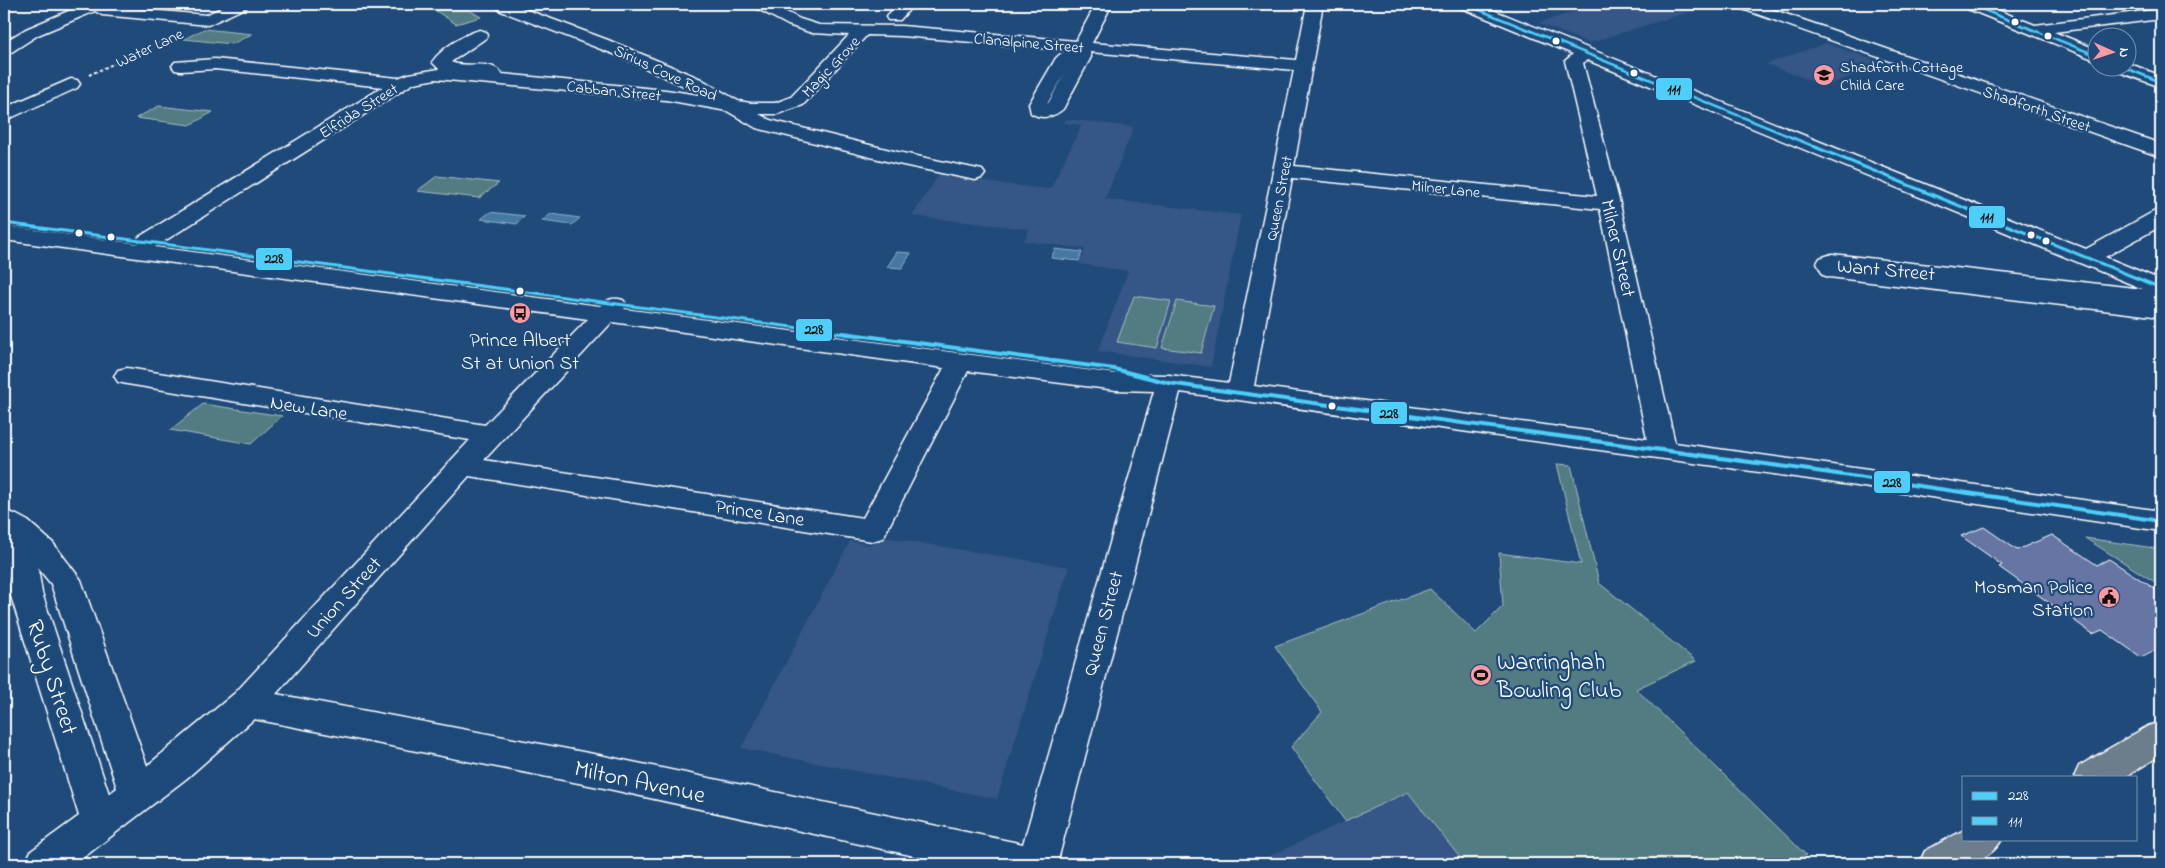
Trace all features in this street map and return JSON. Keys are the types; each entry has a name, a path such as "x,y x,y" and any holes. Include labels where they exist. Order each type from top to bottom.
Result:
{"main road":[{"path":"2094,776 2161,738"},
{"path":"1939,864 1981,840"}],"street":[{"name":"Water Lane","path":"208,20 241,4"},
{"name":"Sirius Cove Road","path":"501,4 507,8 648,61 698,84 737,107 748,117 764,124 786,128 898,158 975,174"},
{"name":"Clanalpine Street","path":"760,4 794,22 810,28 902,31 1303,66"},
{"path":"894,17 906,4"},
{"path":"1081,47 1104,4"},
{"name":"Queen Street","path":"1240,393 1314,4"},
{"path":"1464,4 2161,288"},
{"name":"Shadforth Street","path":"1743,4 2161,151"},
{"path":"1969,4 2088,52"},
{"path":"78,22 105,6"},
{"path":"4,49 32,32 105,6 208,20"},
{"path":"2119,18 2123,12 2161,6"},
{"path":"2032,30 2161,14"},
{"path":"2119,18 2153,30"},
{"name":"Magic Grove","path":"786,128 797,101 863,30"},
{"path":"480,35 452,52 441,62 450,68 487,71 493,74 491,78"},
{"name":"Milner Street","path":"1586,53 1574,61 1609,204 1663,450"},
{"path":"181,66 214,64 400,84"},
{"path":"2138,73 2161,82"},
{"name":"Elfrida Street","path":"147,242 400,84 428,74 491,78"},
{"name":"Cabban Street","path":"491,78 666,95 737,107"},
{"path":"10,116 78,81"},
{"name":"Magic Grove","path":"737,107 766,109 788,105 797,101"},
{"name":"Milner Lane","path":"1283,171 1609,204"},
{"path":"2087,258 2161,217"},
{"path":"4,223 612,309 960,362 1116,382 1169,383"},
{"path":"4,233 1114,369 1169,383 1663,450 2161,521"},
{"name":"Want Street","path":"2161,298 1965,282 2161,310"},
{"name":"Union Street","path":"45,864 214,735 247,703 462,466 612,309"},
{"name":"Prince Lane","path":"462,466 872,530 960,362"},
{"name":"New Lane","path":"127,376 492,435"},
{"name":"Queen Street","path":"1037,864 1169,383"},
{"name":"Ruby Street","path":"10,525 42,551 65,580 138,794"},
{"name":"Ruby Street","path":"10,525 26,593 100,823"},
{"name":"Milton Avenue","path":"247,703 604,772 1032,864"}],"path":[{"name":"Water Lane","path":"78,81 208,20"}],"shaded area":[{"path":"1491,4 1546,4 1515,13"},
{"path":"1599,4 1714,4 1589,43 1538,23"},
{"name":"Shadforth Cottage Child Care","path":"1826,43 1885,64 1825,86 1766,64"},
{"path":"1066,119 1134,127 1105,199 1241,215 1211,367 1098,351 1128,271 1079,264 1085,249 1024,241 1029,229 912,216 941,171 992,183 1050,189 1082,125 1064,123"},
{"path":"490,212 525,216 517,224 481,219"},
{"path":"551,214 580,218 572,225 542,221"},
{"path":"1055,249 1082,252 1079,261 1051,258"},
{"path":"897,252 911,253 902,268 887,267"},
{"path":"877,536 1069,567 997,799 741,748 850,541 872,545"},
{"path":"1408,792 1465,864 1252,864"}],"green space":[{"path":"459,4 481,17 456,24 433,9"},
{"path":"204,29 252,34 232,44 184,39"},
{"path":"159,106 213,112 190,125 136,118"},
{"path":"437,176 499,183 479,198 417,191"},
{"path":"1134,296 1171,301 1157,348 1117,342"},
{"path":"1177,301 1214,306 1201,353 1162,348"},
{"path":"203,404 282,416 251,444 170,430"},
{"name":"Warringhah Bowling Club","path":"1557,464 1571,465 1599,583 1696,661 1636,689 1806,855 1788,864 1465,864 1408,792 1345,821 1291,747 1322,712 1275,646 1430,589 1476,633 1503,606 1499,553 1581,564"},
{"path":"2085,538 2161,549 2161,586"}],"building":[{"path":"1984,527 2017,550 2052,535 2097,565 2109,559 2161,593 2161,647 2141,657 2102,630 2093,634 1999,567 2002,565 1961,536"}],"transit line":[{"name":"111","path":"1465,4 2161,288"},
{"path":"1969,4 2088,52"},
{"path":"2138,73 2161,82"},
{"name":"228","path":"4,223 1114,369 1169,383 1203,388 1809,470 2161,521"}],"place":[{"name":"Shadforth Cottage Child Care","path":"1824,75"},
{"name":"Prince Albert St at Union St","path":"520,313"},
{"name":"Mosman Police Station","path":"2109,597"},
{"name":"Warringhah Bowling Club","path":"1481,675"}]}
